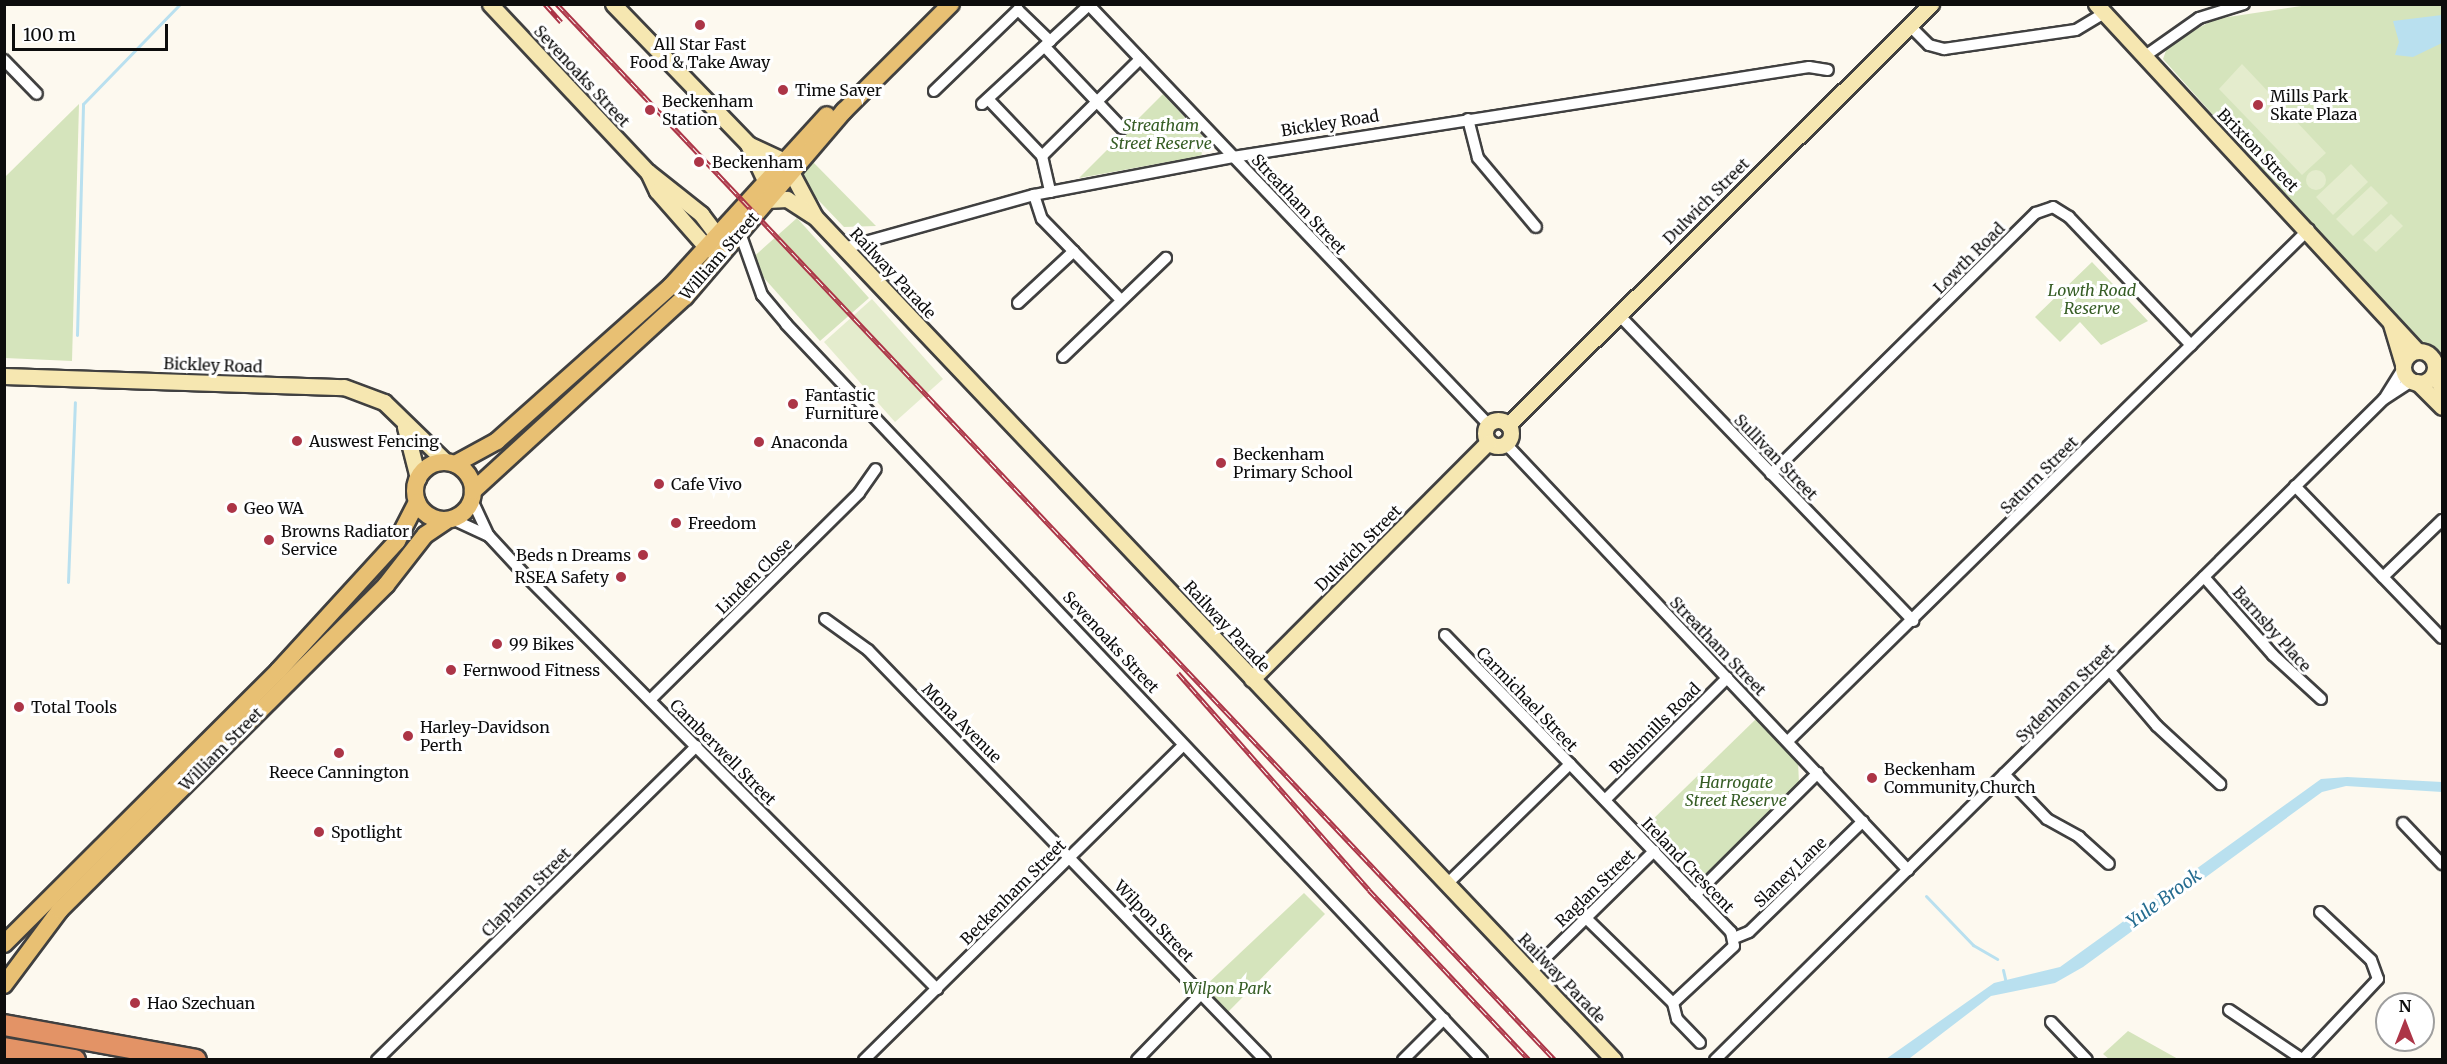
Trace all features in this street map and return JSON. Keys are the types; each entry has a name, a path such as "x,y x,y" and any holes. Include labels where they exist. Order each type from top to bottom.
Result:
{"highway":[{"path":"4,1025 196,1059"},
{"path":"4,1048 75,1059"}],"main road":[{"name":"William Street","path":"473,496 580,398 725,252 767,200 786,166 938,4"},
{"name":"William Street","path":"450,463 497,441 707,248 764,179 786,166 951,4"},
{"path":"450,463 469,476 473,496 449,520 426,515 417,502 418,478 428,467 450,463"},
{"name":"William Street","path":"4,944 278,671 397,542 417,502"},
{"name":"William Street","path":"4,985 60,910 386,585 425,534 449,520"}],"street":[{"name":"Sevenoaks Street","path":"490,4 648,172 657,191 707,248 725,252"},
{"path":"613,4 748,144 786,166"},
{"name":"Dulwich Street","path":"1508,425 1931,4"},
{"path":"2145,56 2199,18 2244,4"},
{"path":"1050,192 1042,156 985,101 1089,5"},
{"name":"Streatham Street","path":"1089,5 1488,424"},
{"path":"1910,26 1929,45 1944,49 2076,30 2100,9"},
{"name":"Brixton Street","path":"2100,9 2309,229 2391,324 2417,351 2430,355 2434,373 2442,389"},
{"path":"934,91 1018,10 1122,128"},
{"path":"1042,156 1140,59"},
{"path":"4,60 37,93"},
{"name":"Bickley Road","path":"844,248 1034,195 1233,157 1809,67 1828,70"},
{"path":"1468,119 1484,169 1536,227"},
{"path":"748,144 764,179"},
{"name":"Railway Parade","path":"786,166 815,217"},
{"name":"Sevenoaks Street","path":"648,172 668,183 718,233 725,252"},
{"path":"1034,195 1042,219 1121,300"},
{"name":"Railway Parade","path":"767,200 788,199 815,217 1614,1059"},
{"name":"Lowth Road","path":"1771,474 2036,213 2053,207 2069,217 2191,345"},
{"name":"Saturn Street","path":"1788,741 1913,621 2309,229"},
{"name":"Sevenoaks Street","path":"740,233 753,276 786,324 1482,1059"},
{"path":"1018,303 1074,251"},
{"path":"1063,357 1166,258"},
{"name":"Sullivan Street","path":"1618,314 1913,621"},
{"name":"Brixton Street","path":"2391,324 2409,374 2442,407"},
{"path":"2417,351 2409,374 2434,373"},
{"name":"Sydenham Street","path":"1715,1059 2409,374"},
{"name":"Bickley Road","path":"4,376 344,387 384,402 405,427 450,463"},
{"path":"1488,424 1508,425 1506,444 1488,442 1488,424"},
{"name":"Bickley Road","path":"405,427 418,478"},
{"name":"Dulwich Street","path":"1252,679 1488,442"},
{"name":"Streatham Street","path":"1506,444 1908,870"},
{"name":"Linden Close","path":"650,700 859,493 876,469"},
{"path":"2295,486 2442,638"},
{"name":"Camberwell Street","path":"473,496 489,536 937,989"},
{"name":"Camberwell Street","path":"449,520 489,536"},
{"path":"2383,577 2442,520"},
{"name":"Barnsby Place","path":"2204,576 2273,655 2321,699"},
{"name":"Mona Avenue","path":"825,619 867,650 1072,856"},
{"name":"Carmichael Street","path":"1445,635 1570,764 1447,884"},
{"path":"2109,671 2157,726 2220,784"},
{"name":"Bushmills Road","path":"1605,800 1727,678"},
{"name":"Beckenham Street","path":"864,1059 1183,745"},
{"name":"Clapham Street","path":"377,1059 696,746"},
{"name":"Ireland Crescent","path":"1570,764 1734,938 1730,953 1673,1003"},
{"path":"1695,895 1818,773"},
{"path":"2004,774 2047,819 2079,837 2109,864"},
{"name":"Slaney Lane","path":"1734,938 1749,932 1863,821"},
{"path":"2403,823 2442,864"},
{"name":"Raglan Street","path":"1531,972 1654,851"},
{"name":"Wilpon Street","path":"1072,856 1265,1059"},
{"path":"2229,1010 2302,1059 2378,979 2371,960 2320,912"},
{"path":"1586,918 1673,1003 1677,1019 1700,1043"},
{"path":"1137,1059 1202,993"},
{"path":"1403,1059 1444,1019"},
{"path":"2051,1022 2087,1059"}],"green space":[{"path":"2315,4 2442,5 2442,374 2441,360 2408,333 2163,59 2168,45 2215,19"},
{"name":"Mills Park Skate Plaza","path":"2242,64 2326,153 2302,175 2219,89"},
{"name":"Streatham Street Reserve","path":"1163,94 1206,140 1201,156 1079,178"},
{"path":"79,104 72,361 5,358 5,177"},
{"path":"811,160 876,226 844,227 802,183 800,176"},
{"path":"2351,164 2368,182 2333,215 2316,197"},
{"path":"2316,170 2323,173 2326,180 2323,187 2316,190 2309,187 2306,180 2309,173"},
{"path":"2371,186 2388,203 2353,236 2336,219"},
{"path":"2391,214 2403,226 2376,252 2363,240"},
{"path":"797,218 869,298 820,341 749,261"},
{"name":"Lowth Road Reserve","path":"2092,262 2148,321 2101,345 2080,322 2060,342 2035,317"},
{"path":"872,299 943,379 895,422 824,342"},
{"name":"Harrogate Street Reserve","path":"1756,719 1798,762 1799,783 1705,875 1689,870 1647,825"},
{"name":"Wilpon Park","path":"1304,893 1325,914 1227,1013 1203,988"},
{"path":"2128,1031 2178,1059 2109,1059 2103,1054"}],"water":[{"path":"2442,15 2442,43 2413,57 2395,55 2399,42 2393,21"},
{"name":"Yule Brook","path":"2347,777 2442,782 2442,792 2346,786 2322,792 2083,967 2055,983 1991,996 1910,1058 1886,1059 1994,983 2060,967 2321,779"}],"waterway":[{"path":"77,335 83,104 180,4"},
{"path":"68,582 75,402"},
{"path":"1926,896 1973,945 1997,959"},
{"path":"2003,970 2006,983"}],"railway":[{"path":"545,4 561,22"},
{"path":"557,4 1555,1060"},
{"path":"1178,673 1369,890 1529,1060"}],"place":[{"name":"All Star Fast Food & Take Away","path":"700,25"},
{"name":"Time Saver","path":"783,90"},
{"name":"Mills Park Skate Plaza","path":"2258,105"},
{"name":"Beckenham Station","path":"650,110"},
{"name":"Beckenham","path":"699,162"},
{"name":"Fantastic Furniture","path":"793,404"},
{"name":"Auswest Fencing","path":"297,441"},
{"name":"Anaconda","path":"759,442"},
{"name":"Beckenham Primary School","path":"1221,463"},
{"name":"Cafe Vivo","path":"659,484"},
{"name":"Geo WA","path":"232,508"},
{"name":"Freedom","path":"676,523"},
{"name":"Browns Radiator Service","path":"269,540"},
{"name":"Beds n Dreams","path":"643,555"},
{"name":"RSEA Safety","path":"621,577"},
{"name":"99 Bikes","path":"497,644"},
{"name":"Fernwood Fitness","path":"451,670"},
{"name":"Total Tools","path":"19,707"},
{"name":"Harley-Davidson Perth","path":"408,736"},
{"name":"Reece Cannington","path":"339,753"},
{"name":"Beckenham Community Church","path":"1872,778"},
{"name":"Spotlight","path":"319,832"},
{"name":"Hao Szechuan","path":"135,1003"}]}
